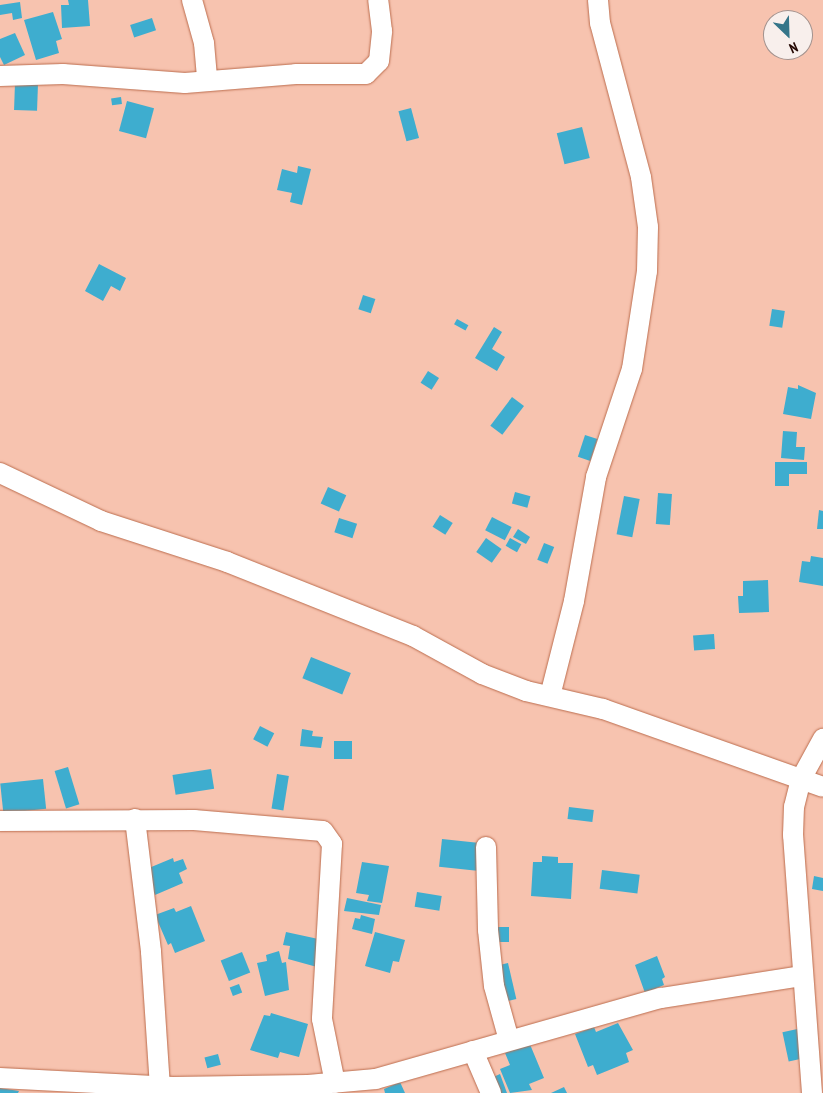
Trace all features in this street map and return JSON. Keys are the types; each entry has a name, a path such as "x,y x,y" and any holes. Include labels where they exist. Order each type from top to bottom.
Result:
{"street":[{"path":"192,0 204,43 207,81"},
{"path":"0,76 63,74 185,84 296,74 366,74 379,61 382,31 378,0"},
{"path":"550,696 574,600 596,477 632,369 647,271 648,226 641,177 600,23 598,0"},
{"path":"0,473 101,520 227,562 413,636 482,674 526,691 550,696 662,729 823,787"},
{"path":"812,1093 793,835 794,807 801,779 823,739"},
{"path":"135,819 151,952 160,1086"},
{"path":"0,821 135,819 306,827 323,831 330,837 322,1019 334,1082"},
{"path":"486,847 488,930 494,986 509,1040"},
{"path":"0,1078 160,1086 334,1082 385,1076 661,998 802,976"},
{"path":"474,1051 491,1093"}],"building":[{"path":"68,0 88,0 90,26 62,28 61,5 69,5"},
{"path":"20,2 22,18 13,20 12,13 0,15 0,5"},
{"path":"53,12 62,39 56,41 59,53 36,60 24,20"},
{"path":"152,18 156,30 134,37 130,25"},
{"path":"15,33 25,55 4,65 0,57 0,39"},
{"path":"15,83 38,84 37,111 14,110"},
{"path":"121,97 122,104 112,105 111,98"},
{"path":"127,101 154,108 146,138 119,131"},
{"path":"411,108 419,138 406,141 398,111"},
{"path":"582,127 590,158 565,164 557,133"},
{"path":"298,166 311,169 302,205 290,202 292,193 277,190 282,169 297,173"},
{"path":"99,264 126,278 120,291 111,286 103,301 85,291"},
{"path":"363,295 375,299 371,313 358,309"},
{"path":"772,309 785,311 782,328 769,326"},
{"path":"457,319 468,325 465,331 454,324"},
{"path":"494,327 502,332 492,349 505,357 497,371 475,358"},
{"path":"428,371 439,378 432,390 421,383"},
{"path":"798,385 816,393 811,419 783,414 788,387 798,389"},
{"path":"512,397 524,406 502,435 490,426"},
{"path":"783,431 797,432 796,447 805,447 804,460 781,458"},
{"path":"585,435 597,439 590,461 578,457"},
{"path":"775,462 807,462 807,474 789,474 789,486 775,486"},
{"path":"328,487 346,495 339,512 321,503"},
{"path":"515,492 530,496 527,508 512,504"},
{"path":"658,493 672,494 670,525 656,524"},
{"path":"624,496 640,499 632,537 617,534"},
{"path":"819,510 823,511 823,529 817,529"},
{"path":"440,515 453,523 445,535 433,527"},
{"path":"492,517 512,527 505,540 485,530"},
{"path":"339,518 357,524 352,538 334,532"},
{"path":"518,529 530,537 526,544 513,537"},
{"path":"486,538 502,549 492,563 476,552"},
{"path":"510,538 521,544 517,552 506,546"},
{"path":"544,543 554,547 547,564 537,560"},
{"path":"811,556 823,558 823,586 799,582 802,561 810,562"},
{"path":"768,580 769,612 739,613 738,596 743,596 743,581"},
{"path":"714,634 715,649 694,650 693,635"},
{"path":"311,657 351,673 342,694 302,678"},
{"path":"260,726 274,733 267,747 253,739"},
{"path":"302,729 313,731 312,736 323,737 321,748 300,746"},
{"path":"334,741 352,741 352,759 334,759"},
{"path":"68,767 79,804 66,808 55,771"},
{"path":"211,769 214,789 176,795 172,775"},
{"path":"277,774 289,776 283,810 272,809"},
{"path":"43,779 46,809 3,813 0,783"},
{"path":"569,807 594,810 592,822 568,819"},
{"path":"442,839 480,843 477,871 439,867"},
{"path":"542,856 558,857 558,863 573,863 571,899 531,896 533,862 542,862"},
{"path":"173,858 174,862 183,859 187,869 179,873 183,883 155,895 144,870"},
{"path":"362,862 389,866 382,903 367,901 369,895 356,893"},
{"path":"602,870 640,875 637,893 600,889"},
{"path":"814,876 823,878 823,891 812,889"},
{"path":"417,892 442,896 439,911 415,907"},
{"path":"347,898 381,905 379,915 344,911"},
{"path":"191,906 205,941 175,953 171,943 168,945 155,915 174,908 176,912"},
{"path":"361,915 375,919 372,934 352,929 355,918 360,919"},
{"path":"495,927 509,927 509,942 495,942"},
{"path":"286,932 323,940 317,967 288,959 290,946 283,945"},
{"path":"375,932 405,940 399,962 393,961 390,973 365,966"},
{"path":"279,951 282,963 286,962 289,990 265,996 257,963 267,961 266,955"},
{"path":"242,952 250,972 229,981 221,961"},
{"path":"657,956 665,977 662,979 664,985 645,993 635,965"},
{"path":"508,963 516,999 505,1002 496,966"},
{"path":"239,984 242,992 233,996 230,988"},
{"path":"271,1013 308,1024 299,1057 280,1052 278,1058 250,1050 264,1015 270,1016"},
{"path":"618,1023 633,1050 626,1053 629,1062 597,1075 593,1065 588,1067 575,1034 594,1027 596,1032"},
{"path":"802,1028 808,1057 789,1062 782,1032"},
{"path":"529,1042 544,1078 529,1084 532,1090 510,1093 500,1069 510,1065 505,1053"},
{"path":"218,1054 221,1065 207,1068 204,1058"},
{"path":"500,1074 507,1093 495,1093 489,1079"},
{"path":"400,1082 405,1093 385,1093 384,1089"},
{"path":"564,1087 567,1093 551,1093"},
{"path":"0,1088 19,1091 18,1093 0,1093"}]}
